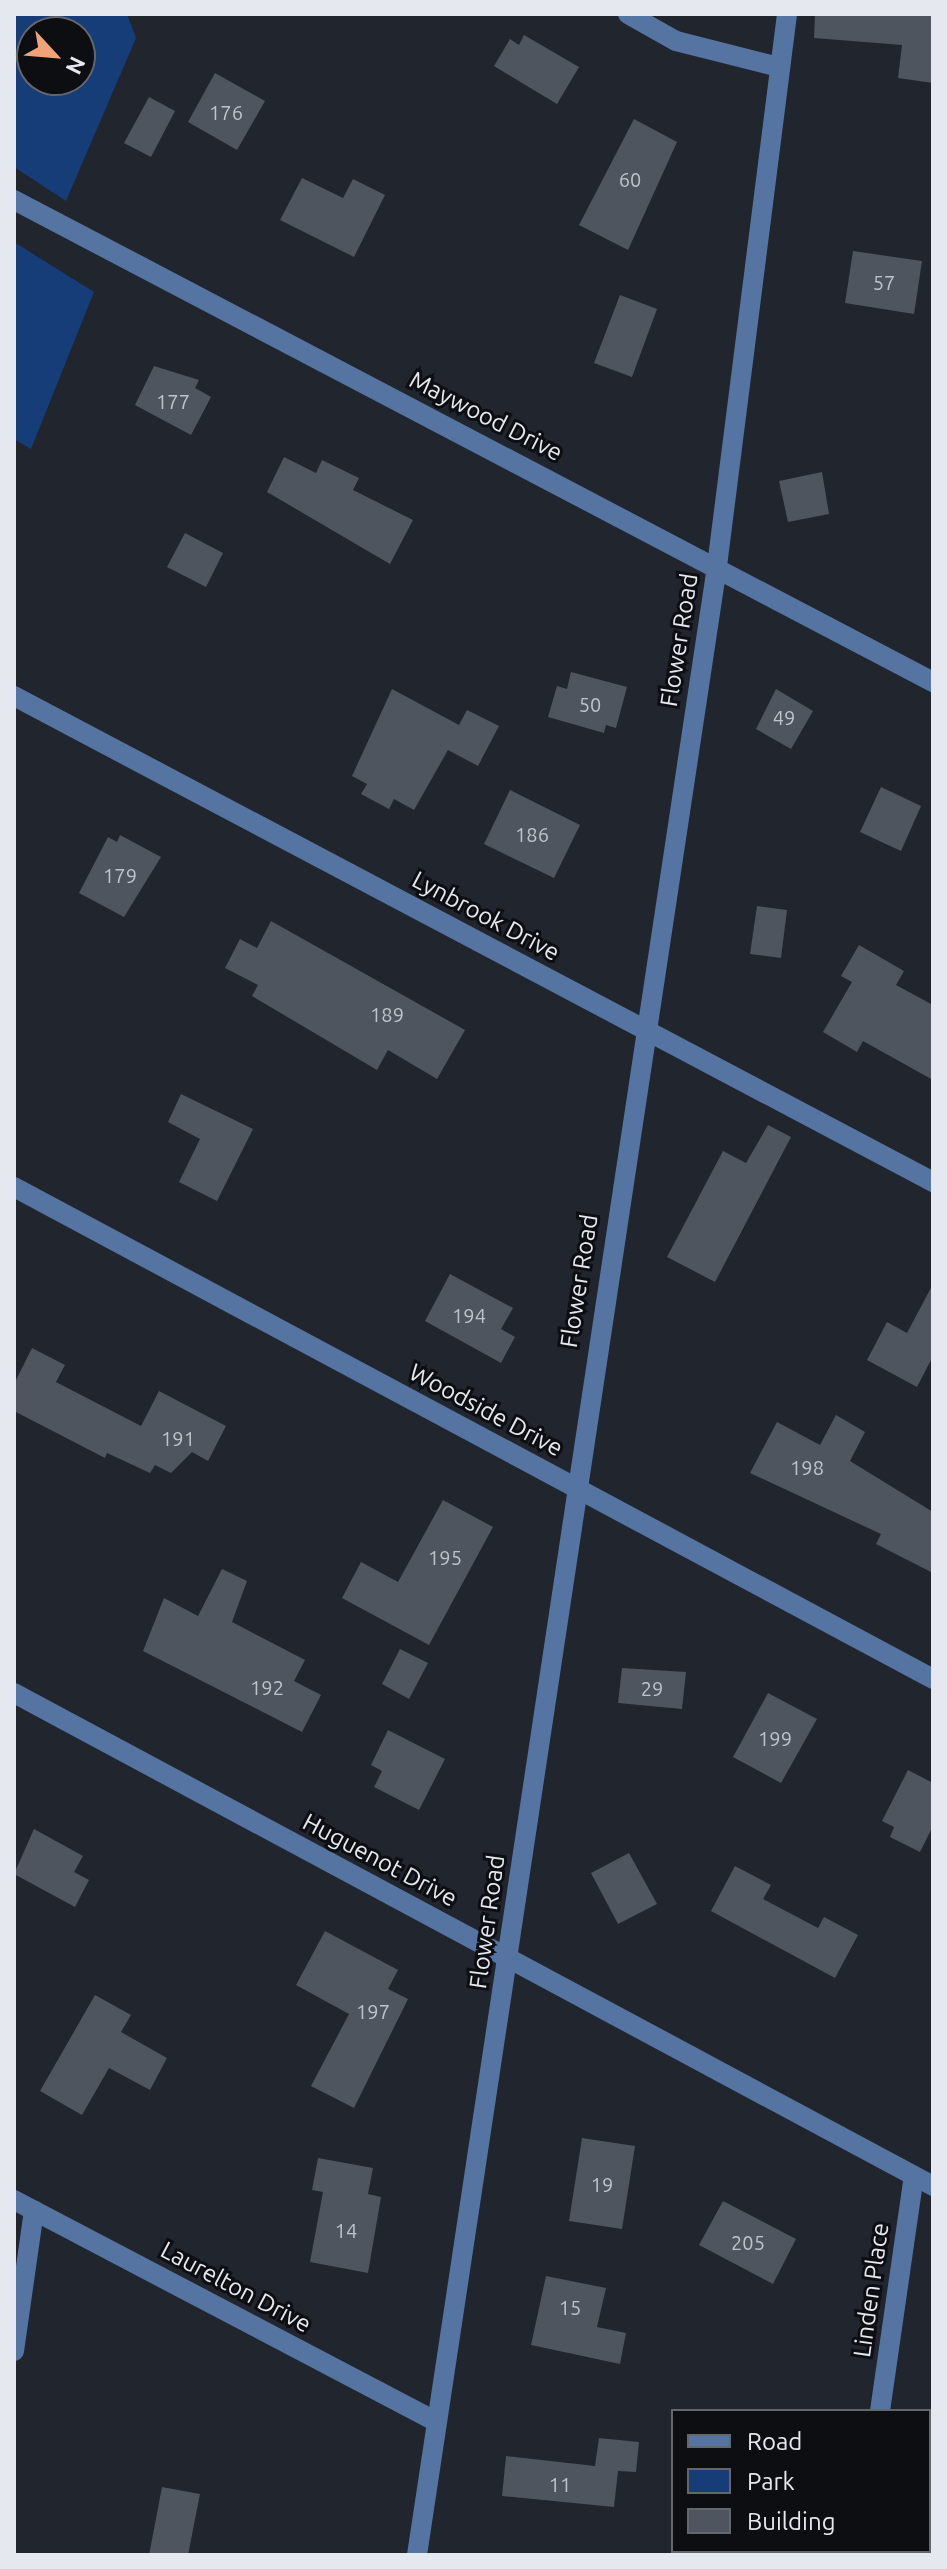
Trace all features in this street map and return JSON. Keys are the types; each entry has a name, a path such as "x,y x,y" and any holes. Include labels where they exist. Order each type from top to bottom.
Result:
{"street":[{"path":"628,14 676,41 775,66"},
{"name":"Flower Road","path":"417,2555 433,2420 509,1960 574,1486 717,566 775,66 787,14"},
{"name":"Maywood Drive","path":"14,200 717,566 933,682"},
{"name":"Lynbrook Drive","path":"14,696 933,1182"},
{"name":"Woodside Drive","path":"14,1187 933,1679"},
{"name":"Huguenot Drive","path":"14,1693 933,2186"},
{"name":"Linden Place","path":"880,2409 914,2176"},
{"name":"Laurelton Drive","path":"14,2200 433,2420"},
{"path":"14,2351 34,2210"}],"green space":[{"path":"14,14 127,14 136,38 66,201 14,167"},
{"path":"14,242 94,292 31,449 14,439"},
{"path":"931,2499 933,2555 900,2555 931,2553"}],"building":[{"path":"815,14 933,14 933,83 898,78 902,45 814,38"},
{"path":"524,35 579,67 557,104 494,66 510,39 519,45"},
{"path":"215,73 265,101 237,150 188,122"},
{"path":"149,97 175,111 151,157 124,143"},
{"path":"634,119 677,142 628,250 579,225"},
{"path":"302,178 343,198 353,179 385,195 354,257 280,220"},
{"path":"853,251 922,261 914,314 845,303"},
{"path":"620,295 657,309 632,377 594,363"},
{"path":"154,366 199,380 195,388 211,397 191,435 135,405"},
{"path":"284,457 316,473 322,460 359,478 353,490 413,520 390,564 267,492"},
{"path":"822,472 829,514 788,522 779,481"},
{"path":"185,533 223,553 206,587 167,567"},
{"path":"571,672 627,687 616,728 606,725 604,733 548,717 557,686 567,689"},
{"path":"392,689 459,725 467,710 499,726 478,766 448,750 414,810 394,799 389,809 361,794 367,784 352,776"},
{"path":"776,689 813,711 791,749 756,729"},
{"path":"881,787 921,806 901,851 860,832"},
{"path":"510,790 580,825 554,878 484,844"},
{"path":"120,835 161,857 124,917 79,893 108,837 117,842"},
{"path":"757,906 787,910 781,958 750,954"},
{"path":"271,921 465,1030 437,1079 388,1050 377,1070 252,996 258,985 225,968 240,939 257,948"},
{"path":"859,945 904,971 896,985 933,1005 933,1080 863,1041 857,1052 823,1032 852,982 841,976"},
{"path":"181,1094 253,1129 217,1201 179,1182 200,1139 168,1122"},
{"path":"768,1125 791,1137 715,1282 667,1257 723,1151 746,1163"},
{"path":"450,1274 513,1308 501,1329 515,1337 501,1363 425,1321"},
{"path":"933,1284 933,1356 917,1387 867,1360 887,1322 907,1333"},
{"path":"32,1348 65,1365 56,1382 141,1426 159,1391 226,1426 208,1461 192,1452 171,1473 155,1465 150,1473 107,1453 105,1458 14,1411 14,1384"},
{"path":"836,1415 865,1432 850,1461 933,1512 933,1573 876,1544 881,1534 750,1473 777,1422 820,1445"},
{"path":"443,1500 493,1527 429,1645 342,1598 361,1562 398,1582"},
{"path":"222,1569 247,1581 232,1622 305,1660 294,1681 321,1695 302,1732 143,1651 164,1598 198,1616"},
{"path":"400,1649 428,1663 409,1699 382,1684"},
{"path":"622,1668 686,1672 682,1709 618,1703"},
{"path":"768,1693 817,1719 781,1783 733,1757"},
{"path":"388,1730 445,1759 419,1810 374,1787 382,1771 371,1765"},
{"path":"908,1770 933,1783 933,1826 920,1852 890,1837 894,1827 882,1821"},
{"path":"34,1829 83,1856 74,1872 89,1880 75,1907 14,1874"},
{"path":"629,1853 657,1904 618,1924 591,1873"},
{"path":"735,1866 771,1885 763,1899 818,1928 824,1917 858,1935 835,1978 711,1911"},
{"path":"325,1931 398,1970 388,1989 408,1999 354,2108 311,2086 349,2014 296,1985"},
{"path":"95,1995 131,2015 121,2032 167,2058 150,2090 109,2068 82,2115 40,2091"},
{"path":"582,2138 635,2146 622,2229 569,2221"},
{"path":"318,2158 373,2168 368,2194 381,2197 368,2273 310,2262 323,2192 312,2190"},
{"path":"723,2201 796,2239 773,2284 699,2245"},
{"path":"546,2276 606,2288 597,2327 626,2333 620,2364 531,2345"},
{"path":"599,2438 639,2442 636,2472 618,2471 614,2507 502,2496 506,2456 595,2466"},
{"path":"162,2487 200,2494 188,2555 149,2555"}]}
